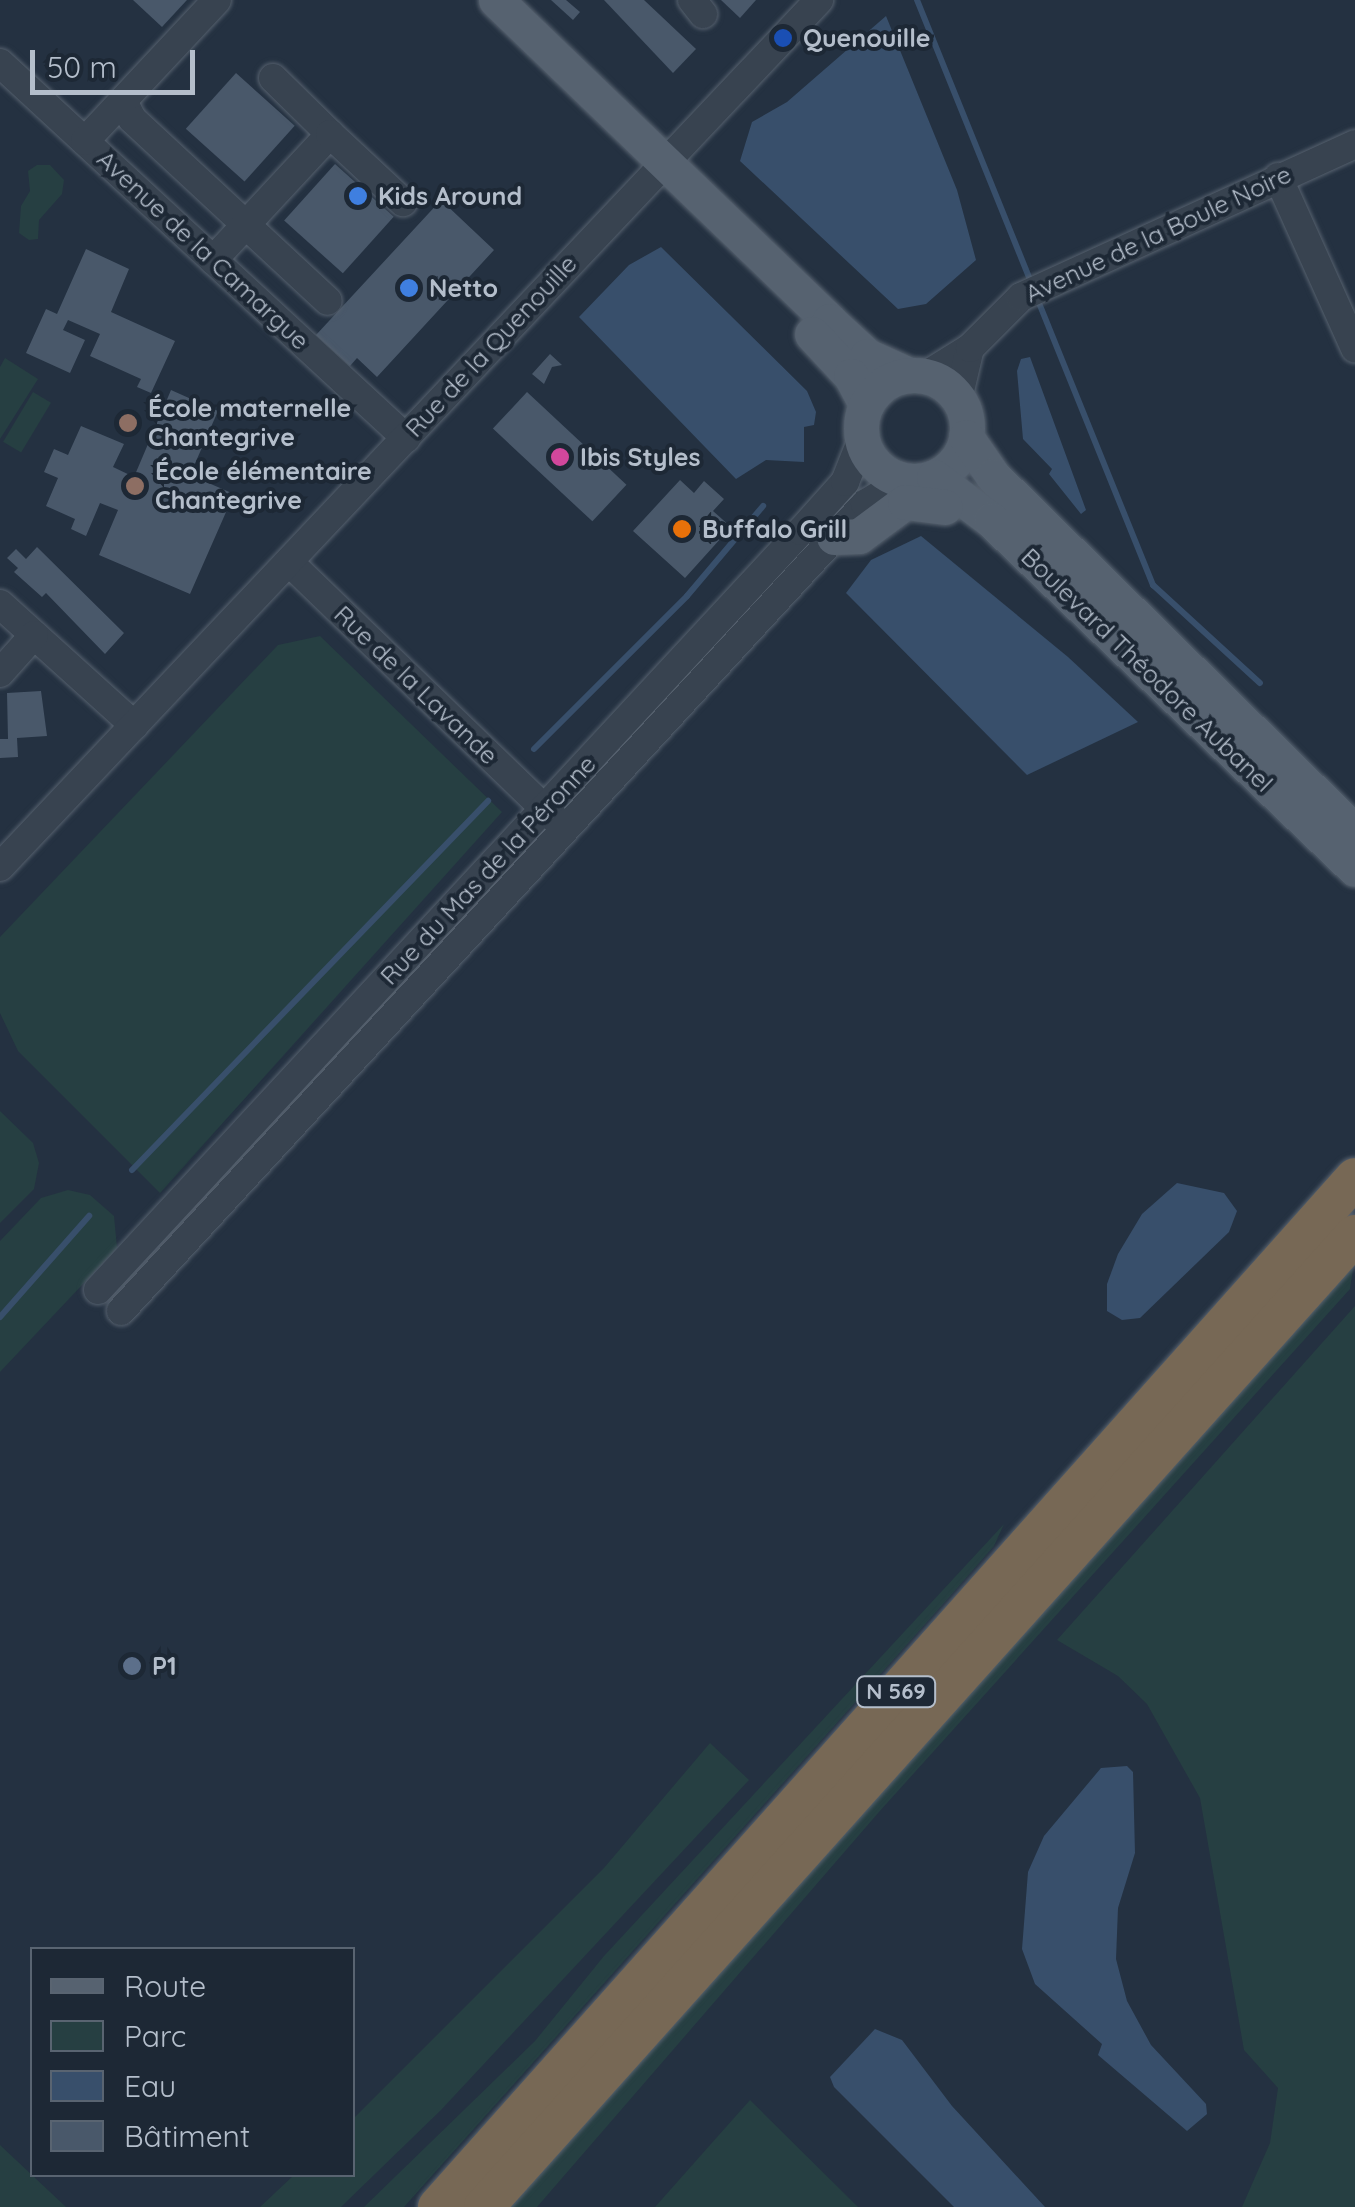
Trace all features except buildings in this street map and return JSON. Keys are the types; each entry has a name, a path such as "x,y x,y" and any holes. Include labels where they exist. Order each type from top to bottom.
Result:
{"highway":[{"name":"N 569","path":"438,2207 1355,1178"},
{"name":"N 569","path":"484,2207 1355,1236"}],"main road":[{"path":"499,2 593,117 660,167 842,333 877,362 917,376 958,399 966,437 952,466 919,479 878,467 862,439 866,404 851,376 660,167"},
{"path":"866,404 884,384 917,376"},
{"name":"Boulevard Théodore Aubanel","path":"966,437 993,476 1355,832"},
{"name":"Boulevard Théodore Aubanel","path":"919,479 968,499 1355,869"},
{"path":"834,537 858,536 891,508 922,500 964,522 1040,594 1084,609"}],"street":[{"path":"85,141 217,0"},
{"name":"Rue de la Quenouille","path":"0,867 819,0"},
{"name":"Avenue de la Camargue","path":"0,62 406,438"},
{"path":"273,78 404,202"},
{"path":"123,101 132,120 328,300"},
{"path":"212,260 330,134"},
{"name":"Avenue de la Boule Noire","path":"917,376 970,348 991,322 1056,277 1355,144"},
{"path":"1278,177 1355,348"},
{"path":"958,399 970,348"},
{"name":"Rue du Mas de la Péronne","path":"98,1290 845,482 862,439"},
{"name":"Rue du Mas de la Péronne","path":"120,1310 874,494 919,479"},
{"name":"Rue de la Lavande","path":"289,562 566,830"},
{"path":"0,604 134,725"},
{"path":"0,673 34,635"}],"green space":[{"path":"37,165 50,165 64,180 62,194 39,220 38,239 29,240 19,233 21,206 30,191 28,171"},
{"path":"5,358 38,379 0,439 0,367"},
{"path":"33,392 51,403 21,453 3,442"},
{"path":"320,636 502,812 160,1193 18,1051 0,1013 0,937 278,645"},
{"path":"0,1111 33,1143 39,1163 34,1189 0,1223"},
{"path":"68,1190 90,1195 114,1216 117,1248 0,1372 0,1241 41,1198"},
{"path":"1355,1256 1350,1289 879,1812 537,2207 511,2207"},
{"path":"1355,1306 1355,2207 1242,2207 1270,2143 1278,2088 1244,2050 1200,1798 1147,1704 1118,1676 1057,1640"},
{"path":"1004,1524 994,1546 944,1603 404,2207 364,2207 535,2041 604,1956"},
{"path":"710,1743 749,1780 441,2110 341,2207 260,2207 292,2177 355,2177 355,2117 604,1868"},
{"path":"750,2100 858,2207 655,2207"},
{"path":"0,2145 66,2207 0,2207"}],"water":[{"path":"886,16 957,190 976,260 926,304 898,309 740,161 752,122 787,102"},
{"path":"661,247 807,391 816,412 814,425 804,427 804,462 766,460 736,479 579,317 629,265"},
{"path":"1030,357 1086,510 1081,514 1049,474 1052,469 1023,439 1017,371 1021,359"},
{"path":"921,536 1068,657 1138,722 1027,775 846,593 871,560"},
{"path":"1177,1183 1224,1193 1237,1211 1229,1232 1140,1318 1122,1320 1107,1311 1107,1284 1118,1254 1142,1214"},
{"path":"1127,1766 1133,1772 1135,1853 1118,1908 1116,1959 1127,2001 1151,2045 1206,2104 1207,2114 1187,2131 1098,2055 1102,2044 1035,1984 1022,1949 1028,1872 1044,1836 1101,1768"},
{"path":"875,2029 902,2040 952,2106 1045,2207 954,2207 834,2087 830,2077"}],"waterway":[{"path":"917,0 1031,282"},
{"path":"1037,298 1153,585 1260,683"},
{"path":"534,749 687,596 763,506"},
{"path":"132,1170 488,801"},
{"path":"0,1317 89,1216"}],"place":[{"name":"Quenouille","path":"783,38"},
{"name":"Kids Around","path":"358,196"},
{"name":"Netto","path":"409,288"},
{"name":"École maternelle Chantegrive","path":"128,423"},
{"name":"Ibis Styles","path":"560,457"},
{"name":"École élémentaire Chantegrive","path":"135,486"},
{"name":"Buffalo Grill","path":"682,529"},
{"name":"P1","path":"132,1666"}]}
